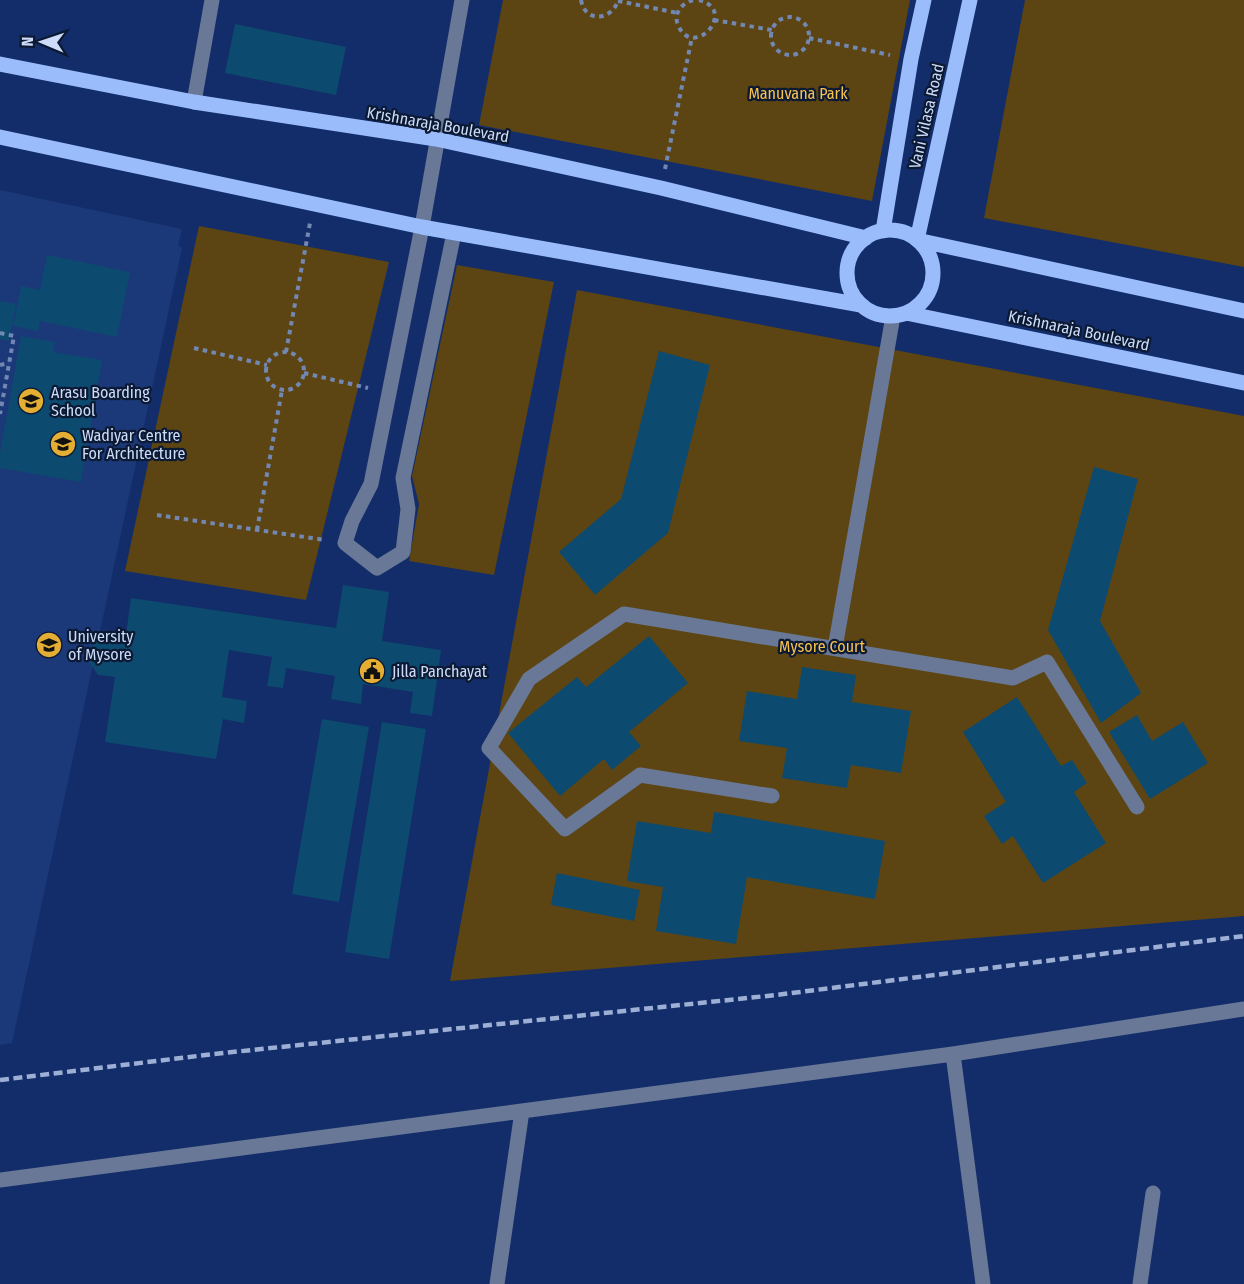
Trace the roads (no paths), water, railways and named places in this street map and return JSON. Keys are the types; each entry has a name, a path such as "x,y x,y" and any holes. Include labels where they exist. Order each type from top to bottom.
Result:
{"main road":[{"name":"Vani Vilasa Road","path":"883,231 911,59 924,0"},
{"name":"Vani Vilasa Road","path":"917,240 970,0"},
{"name":"Krishnaraja Boulevard","path":"0,64 194,102 436,139 661,188 866,238"},
{"path":"0,137 422,227 861,305"},
{"path":"917,240 926,251 932,265 932,280 928,294 918,305 900,315 870,312 852,294 847,267 852,253 866,238 883,231 895,231 917,240 1244,311"},
{"name":"Krishnaraja Boulevard","path":"900,315 1244,383"}],"street":[{"path":"194,102 212,0"},
{"path":"454,233 403,478 408,509 403,552 377,568 345,543 352,521 371,484 422,227 462,0"},
{"path":"835,648 900,315"},
{"path":"772,796 640,775 566,829 489,748 529,679 624,614 1013,678 1047,662 1137,807"},
{"path":"0,1180 953,1054 1244,1009"},
{"path":"953,1054 983,1284"},
{"path":"497,1284 522,1111"},
{"path":"1140,1284 1153,1193"}],"railway":[{"path":"0,1080 214,1054 776,995 1244,936"}],"place":[{"name":"Arasu Boarding School","path":"31,401"},
{"name":"Wadiyar Centre For Architecture","path":"63,444"},
{"name":"University of Mysore","path":"49,645"},
{"name":"Jilla Panchayat","path":"372,671"}],"park label":[{"name":"Manuvana Park","path":"798,93"},
{"name":"Mysore Court","path":"822,646"}]}
